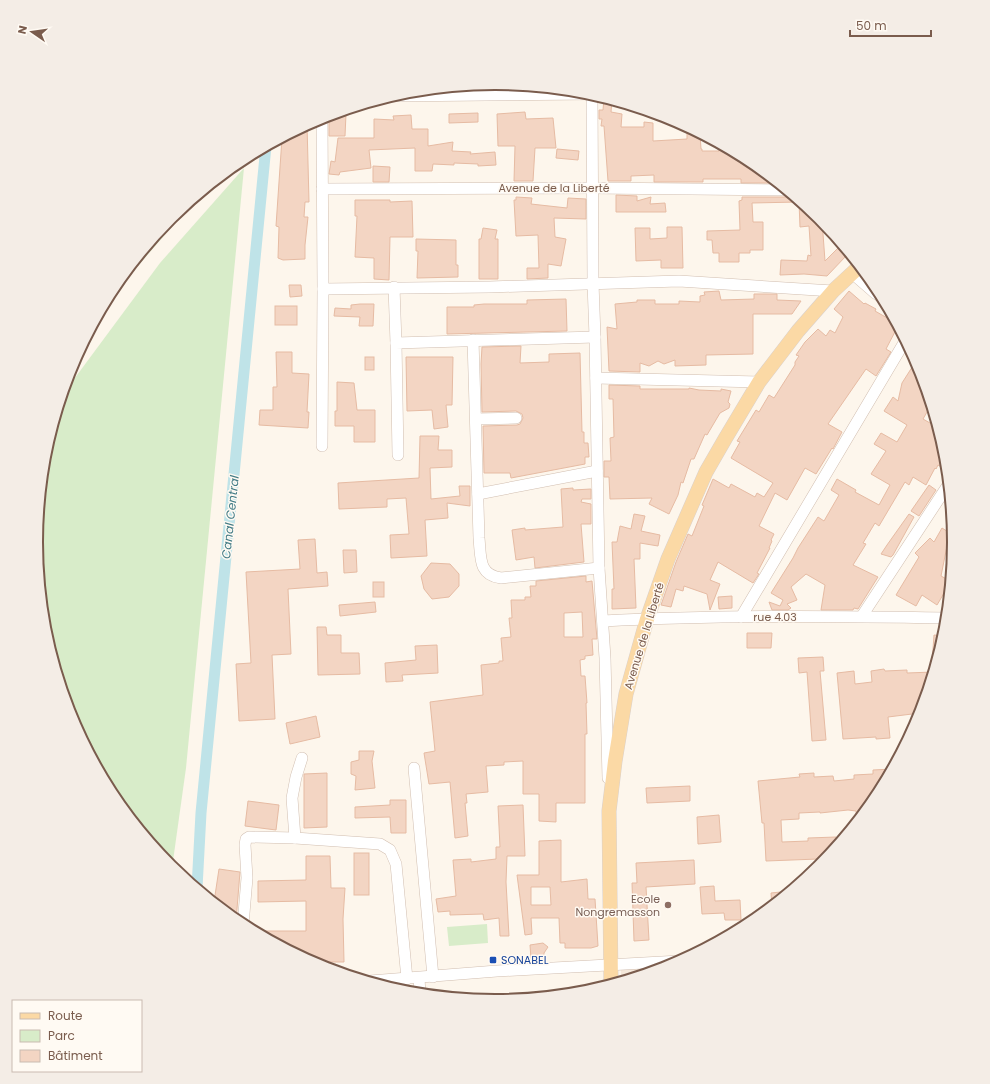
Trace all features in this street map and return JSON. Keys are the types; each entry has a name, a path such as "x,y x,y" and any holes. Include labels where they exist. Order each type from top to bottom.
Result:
{"main road":[{"name":"Avenue de la Liberté","path":"611,979 609,811 615,761 626,694 647,619 668,560 706,472 759,382 798,331 833,291 856,270"}],"street":[{"path":"426,96 556,94"},
{"path":"592,101 593,283 596,337 599,568 603,621 609,811"},
{"path":"322,124 322,446"},
{"name":"Avenue de la Liberté","path":"322,189 593,188 778,190"},
{"path":"323,289 490,287 678,281 833,291"},
{"path":"394,287 398,455"},
{"path":"396,342 596,337"},
{"path":"473,340 480,554 483,569 493,577 501,578 599,568"},
{"path":"741,617 902,346"},
{"path":"596,378 759,382"},
{"path":"476,419 516,418"},
{"path":"478,494 597,471"},
{"path":"862,616 944,491"},
{"name":"rue 4.03","path":"603,621 741,617 862,616 940,618"},
{"path":"295,838 292,798 296,777 302,758"},
{"path":"414,768 434,977"},
{"path":"244,918 247,878 245,845 246,839 249,837 295,838 380,844 390,850 396,864 406,979"},
{"path":"384,980 497,971 662,962"},
{"path":"420,978 420,987"}],"shaded area":[{"path":"650,966 621,976 621,967"}],"green space":[{"path":"244,168 186,768 173,860 136,817 119,793 90,742 77,715 58,659 52,630 44,572 43,542 44,512 52,454 58,425 73,381 160,263"},
{"path":"180,218 132,273 155,244"},
{"path":"487,924 488,943 449,946 447,927"}],"building":[{"path":"604,103 612,105 611,112 622,114 621,127 644,127 644,122 653,123 653,141 687,139 687,133 700,140 702,151 719,150 746,166 770,183 741,183 741,179 703,179 703,182 654,182 654,175 631,176 631,181 608,181 604,126 601,126 602,119 599,119 599,110 603,110"},
{"path":"525,112 526,119 553,118 556,148 535,148 533,181 514,181 515,146 498,146 497,114"},
{"path":"478,113 478,122 449,123 449,114"},
{"path":"346,115 345,136 329,136 329,122"},
{"path":"411,115 412,129 428,129 428,146 453,142 452,151 471,152 470,154 495,152 496,165 478,166 478,164 454,163 454,165 433,164 432,171 415,171 415,148 369,150 371,168 340,172 339,175 329,174 331,161 335,162 338,138 374,138 374,119 394,120 393,116"},
{"path":"307,131 309,202 305,202 304,217 308,217 305,259 283,260 278,258 279,227 276,226 282,144"},
{"path":"557,149 579,151 578,160 556,158"},
{"path":"373,166 390,167 389,182 373,182"},
{"path":"616,195 637,196 637,201 651,197 650,204 665,203 666,212 616,212"},
{"path":"516,197 532,198 531,204 567,208 568,198 586,199 586,219 554,218 555,237 566,239 561,266 548,264 548,278 527,279 527,268 539,268 538,235 516,236 514,200 516,200"},
{"path":"742,197 786,197 793,202 752,203 753,222 763,222 763,250 750,250 750,253 739,253 739,262 719,262 719,253 713,253 712,240 707,240 707,231 740,230 739,201 742,200"},
{"path":"355,200 390,200 390,202 412,201 413,237 390,237 389,280 374,279 374,258 355,257 357,216 355,216"},
{"path":"799,208 823,231 825,261 838,248 845,257 827,276 804,274 780,275 781,260 807,261 808,255 811,256 809,226 800,227"},
{"path":"667,227 682,227 683,268 661,268 661,260 636,261 635,228 650,228 650,239 667,238"},
{"path":"483,228 497,230 495,239 498,239 498,279 479,279 479,239 481,239"},
{"path":"416,239 456,240 456,265 458,265 458,277 417,278 418,251 416,251"},
{"path":"289,285 301,285 302,296 290,297"},
{"path":"719,291 721,300 754,299 754,294 777,294 777,300 801,301 792,314 753,314 753,354 706,355 706,365 675,366 675,360 664,364 658,361 649,366 640,363 640,372 609,371 607,327 617,329 615,304 637,302 637,300 655,300 655,304 679,304 679,301 700,302 700,296 705,295 704,292"},
{"path":"849,291 864,304 865,303 876,309 875,311 887,318 895,332 886,349 891,352 876,376 866,369 828,424 842,432 833,449 832,448 816,474 805,468 787,500 775,493 759,526 774,534 771,540 770,548 757,573 759,574 753,583 718,562 710,580 720,584 710,610 707,594 684,586 683,591 676,589 671,607 661,605 676,562 688,534 692,536 704,506 702,505 713,479 729,488 731,484 755,497 757,493 764,497 773,483 731,458 740,442 737,441 756,410 759,412 769,395 774,398 795,365 795,362 799,356 796,355 805,342 818,329 826,336 830,330 835,333 843,317 834,309"},
{"path":"566,299 567,331 447,334 447,307 474,307 474,305 484,304 527,304 527,300"},
{"path":"374,304 373,326 359,326 360,317 334,316 335,308 351,309 351,305"},
{"path":"275,306 297,306 297,325 275,325"},
{"path":"521,346 520,363 549,362 549,354 580,353 582,432 584,432 584,443 588,443 589,457 585,457 585,464 511,478 510,473 484,473 483,426 517,425 520,424 523,418 522,414 516,411 482,412 482,347"},
{"path":"276,352 292,352 292,373 309,374 307,412 309,412 308,428 259,425 260,410 273,410 273,387 277,387"},
{"path":"365,357 374,357 374,370 365,370"},
{"path":"406,357 453,357 452,405 446,405 448,427 434,429 432,410 407,411"},
{"path":"912,367 928,411 923,419 932,424 940,466 938,465 936,469 935,468 926,485 913,477 909,485 905,482 879,526 875,523 863,543 866,544 853,565 878,577 858,609 821,610 825,585 806,574 791,587 797,600 787,604 791,608 788,610 772,610 769,602 780,606 783,600 771,593 818,517 824,521 839,495 831,490 837,479 856,490 855,492 879,505 890,485 871,474 886,451 874,444 881,433 897,442 907,425 884,411 893,397 898,401 902,383"},
{"path":"337,382 354,383 357,410 375,410 375,442 354,442 354,426 335,426 335,411 337,411"},
{"path":"609,385 640,386 640,389 689,388 721,391 721,389 731,391 728,402 730,404 729,408 720,413 707,435 705,434 694,459 691,459 683,483 681,482 678,495 669,514 649,504 652,498 610,499 609,477 604,477 604,461 611,461 610,438 614,437 613,399 609,399"},
{"path":"420,436 439,436 438,450 452,450 452,467 430,468 431,499 460,496 459,486 470,486 470,506 447,503 448,518 425,520 427,556 391,558 390,535 409,534 406,498 387,499 387,507 339,509 338,483 419,478"},
{"path":"929,485 936,490 919,516 911,511"},
{"path":"573,488 573,490 591,489 591,499 582,499 581,502 591,504 591,524 581,524 584,562 535,568 534,557 516,560 512,530 525,528 525,530 563,527 561,489"},
{"path":"634,514 645,516 641,531 660,535 658,546 640,543 640,559 634,559 636,608 612,609 612,589 614,589 612,542 617,542 620,526 631,529"},
{"path":"909,514 914,517 893,555 891,557 881,554 887,545"},
{"path":"942,528 947,531 947,547 941,576 945,578 944,594 937,605 922,595 916,606 896,595 919,557 915,553 930,538 934,542"},
{"path":"315,539 317,573 327,572 328,586 288,589 291,654 272,655 275,719 239,721 236,664 251,663 246,572 300,569 298,540"},
{"path":"343,550 356,550 357,572 344,573"},
{"path":"431,563 450,564 459,574 459,586 449,597 432,599 424,589 421,576"},
{"path":"586,576 586,582 592,581 597,639 592,639 593,655 585,656 585,659 580,660 581,676 585,676 587,703 587,734 585,734 585,803 556,803 556,822 539,821 539,794 523,794 523,761 504,762 504,765 486,766 488,792 466,794 467,803 465,803 468,836 455,838 450,782 429,784 424,753 435,751 430,702 483,695 481,665 499,663 499,661 503,661 501,638 511,637 509,618 512,618 511,600 525,600 525,597 531,597 530,586 536,586 536,581","holes":["582,612 583,637 564,637 564,613"]},
{"path":"373,582 384,582 384,597 373,597"},
{"path":"732,596 732,608 719,609 718,597"},
{"path":"375,602 376,612 340,616 339,605"},
{"path":"317,627 326,627 327,635 341,635 341,653 359,653 360,674 318,675"},
{"path":"747,633 772,633 771,648 747,648"},
{"path":"934,635 937,635 932,657"},
{"path":"437,645 438,673 402,675 403,681 386,682 385,663 416,660 415,646"},
{"path":"823,657 824,671 820,671 826,740 812,741 807,672 799,673 798,658"},
{"path":"884,669 885,671 907,670 907,673 928,672 913,714 888,717 890,738 876,739 876,737 843,739 837,673 854,671 855,684 872,682 871,671"},
{"path":"316,716 320,737 290,744 286,723"},
{"path":"359,751 374,751 372,761 375,788 355,790 356,776 351,774 351,762 359,760"},
{"path":"885,769 856,814 856,811 848,810 820,813 799,813 799,819 781,820 782,842 808,841 808,838 836,837 818,859 766,861 764,823 762,823 758,781 800,777 799,774 814,773 814,777 833,776 834,781 854,779 854,775 873,774 873,770"},
{"path":"327,773 327,827 304,828 304,774"},
{"path":"690,786 690,801 647,803 646,788"},
{"path":"390,800 406,800 406,833 391,833 390,817 355,818 355,807 390,805"},
{"path":"248,801 279,805 276,830 245,826"},
{"path":"523,805 525,856 507,856 506,882 509,936 500,936 499,918 484,920 483,914 450,915 450,911 438,912 436,899 456,896 453,860 471,859 471,862 496,859 496,847 500,847 498,806"},
{"path":"719,815 721,842 698,844 697,817"},
{"path":"561,840 561,882 587,879 588,899 595,899 598,946 591,948 565,948 565,943 560,943 559,918 531,918 532,934 525,935 517,875 539,875 539,841","holes":["531,887 550,887 551,905 531,905"]},
{"path":"354,853 369,853 369,895 354,895"},
{"path":"306,856 330,856 331,888 345,888 343,919 344,962 328,962 322,960 266,931 306,931 306,901 258,902 258,881 306,880"},
{"path":"694,860 695,884 646,887 649,940 634,941 632,883 637,883 636,863"},
{"path":"219,869 240,872 237,913 215,897"},
{"path":"714,886 715,901 740,900 741,920 725,920 724,913 702,914 700,887"},
{"path":"781,892 772,900 771,893"},
{"path":"543,943 548,947 544,953 544,958 531,959 530,945"}],"waterway":[{"name":"Canal Central","path":"197,882 201,813 265,153"}],"place":[{"name":"Ecole Nongremasson","path":"668,905"},
{"name":"SONABEL","path":"493,960"}]}
